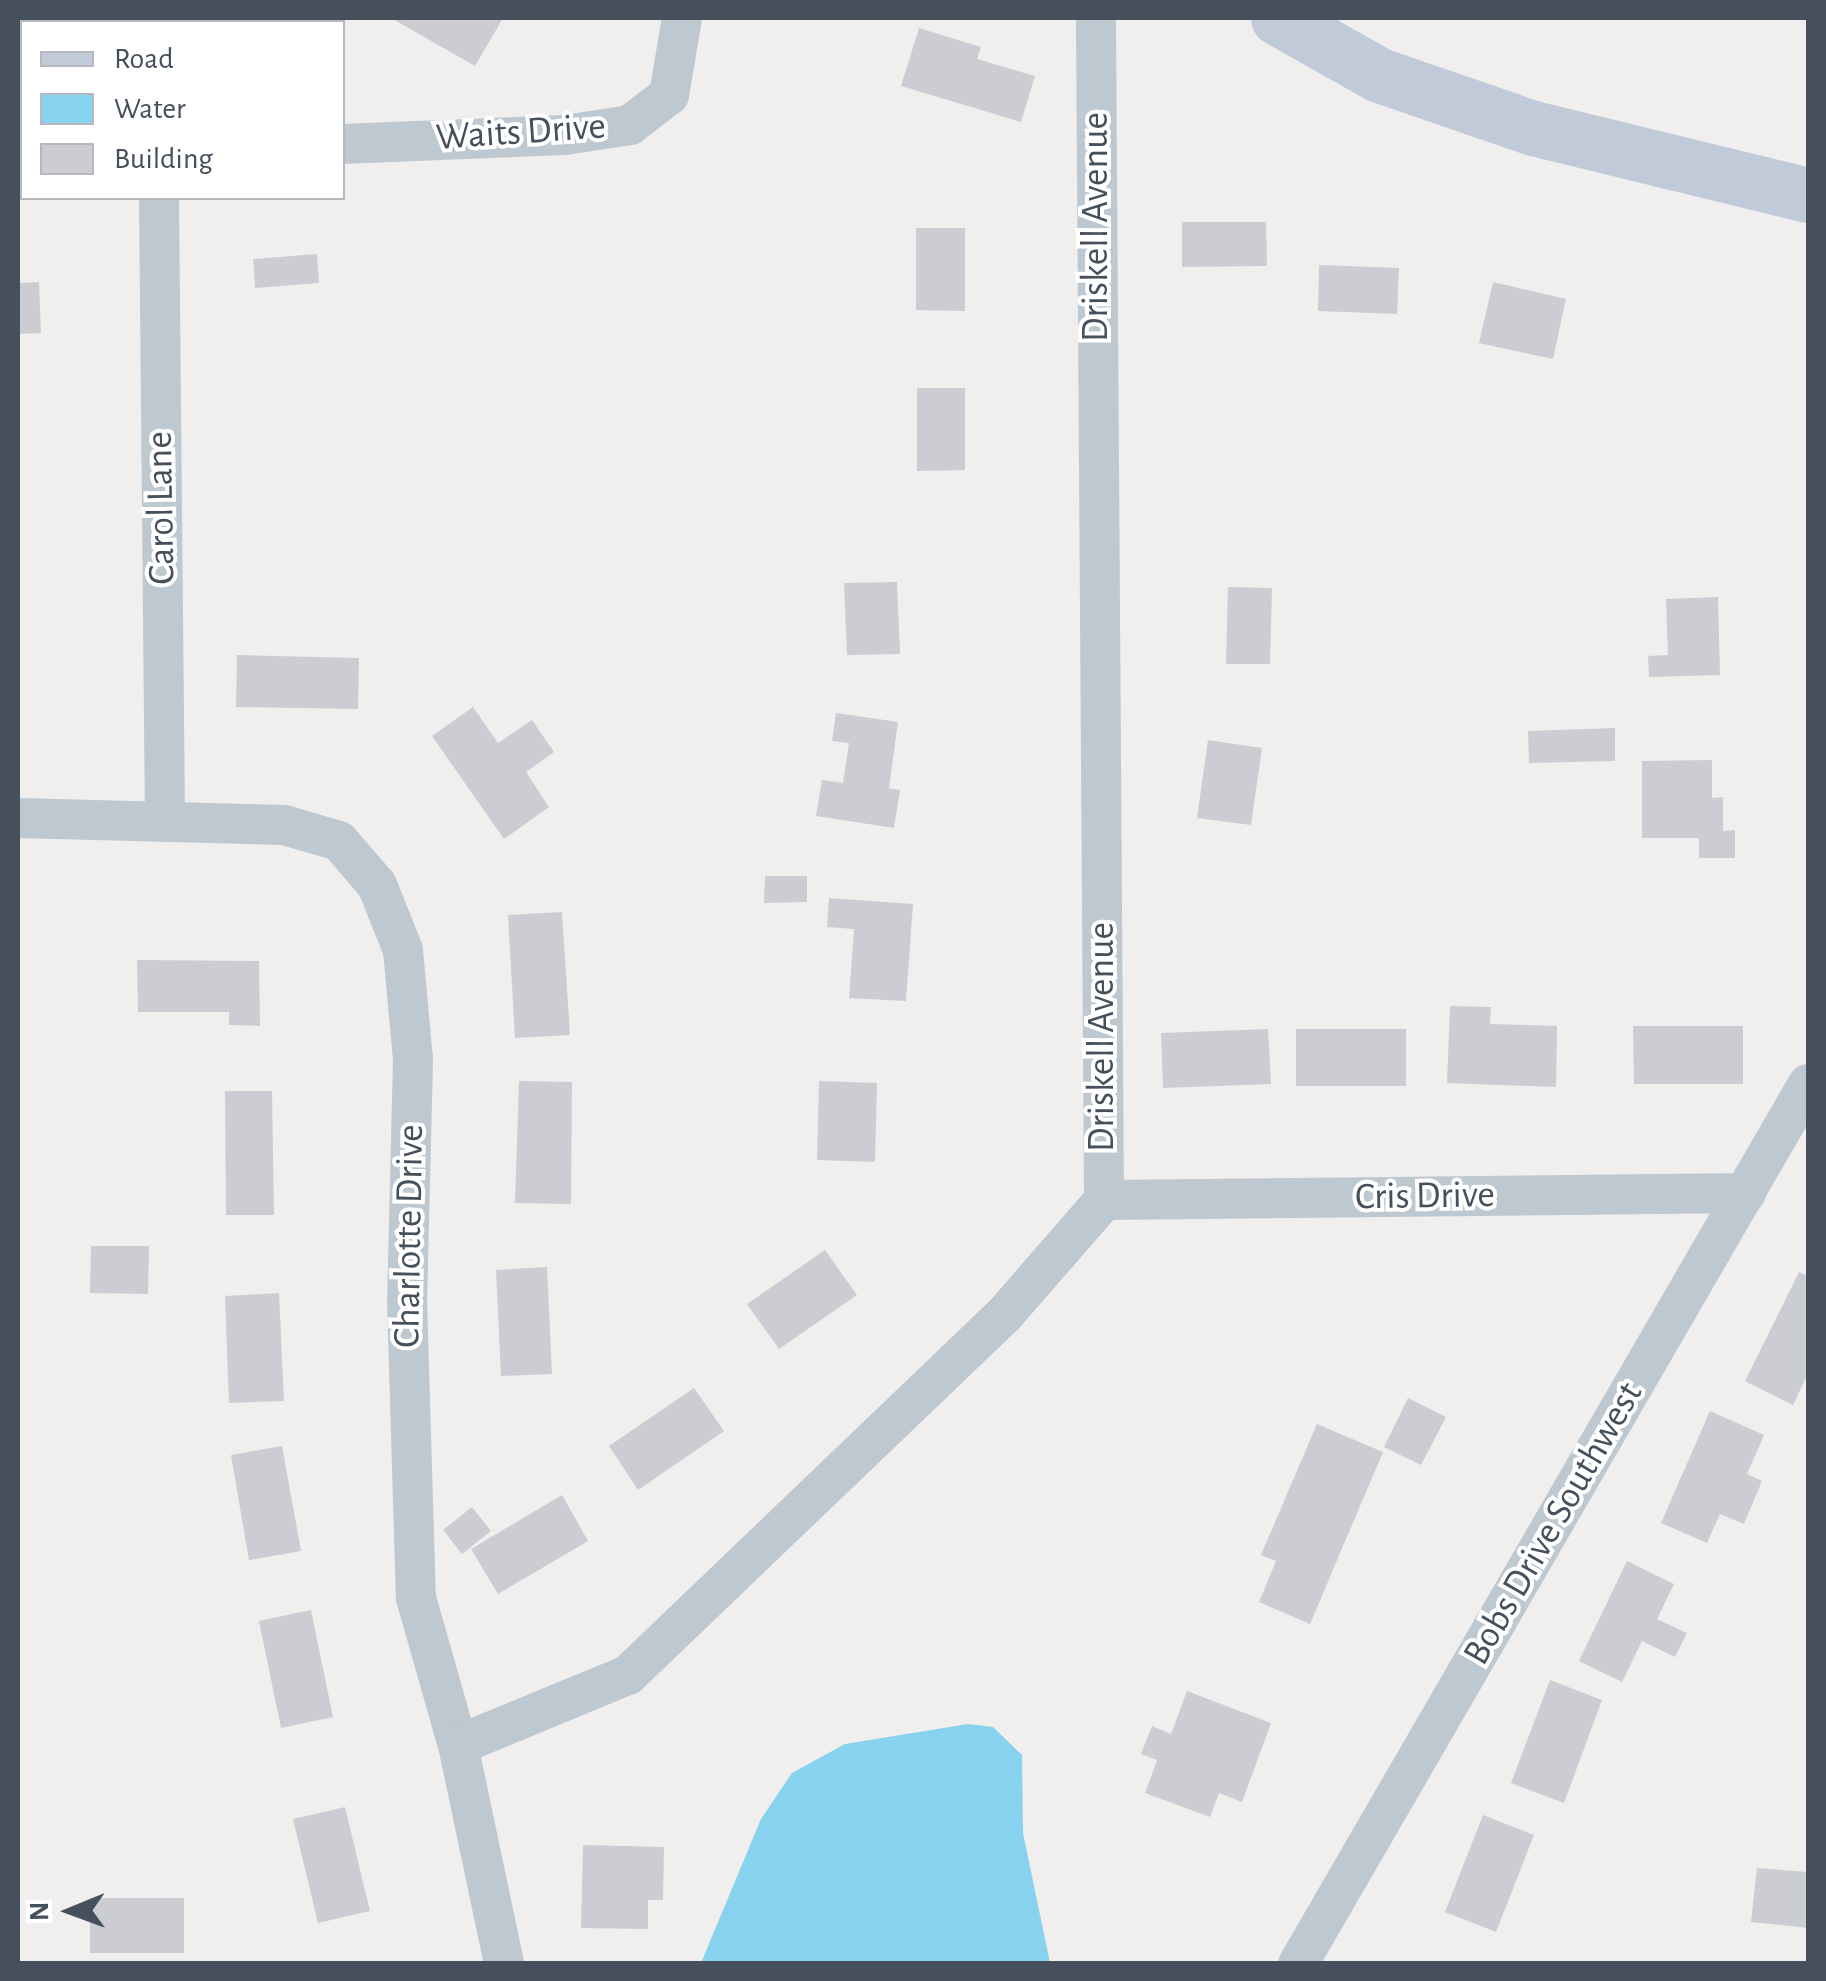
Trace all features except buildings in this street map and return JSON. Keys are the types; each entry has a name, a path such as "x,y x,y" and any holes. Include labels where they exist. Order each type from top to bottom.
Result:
{"street":[{"name":"Waits Drive","path":"345,144 566,136 630,124 669,95 682,18"},
{"name":"Driskell Avenue","path":"458,1745 628,1676 1005,1314 1104,1200 1096,18"},
{"path":"1278,18 1378,75 1533,128 1808,195"},
{"name":"Carol Lane","path":"158,200 165,818"},
{"name":"Charlotte Drive","path":"18,818 165,818 284,824 339,842 377,885 403,950 414,1060 407,1299 416,1598 458,1745 504,1964"},
{"name":"Bobs Drive Southwest","path":"1298,1964 1808,1084"},
{"name":"Cris Drive","path":"1104,1200 1746,1193"}],"water":[{"path":"968,1724 993,1727 1022,1755 1023,1833 1050,1963 701,1963 761,1819 792,1773 845,1744"}]}
